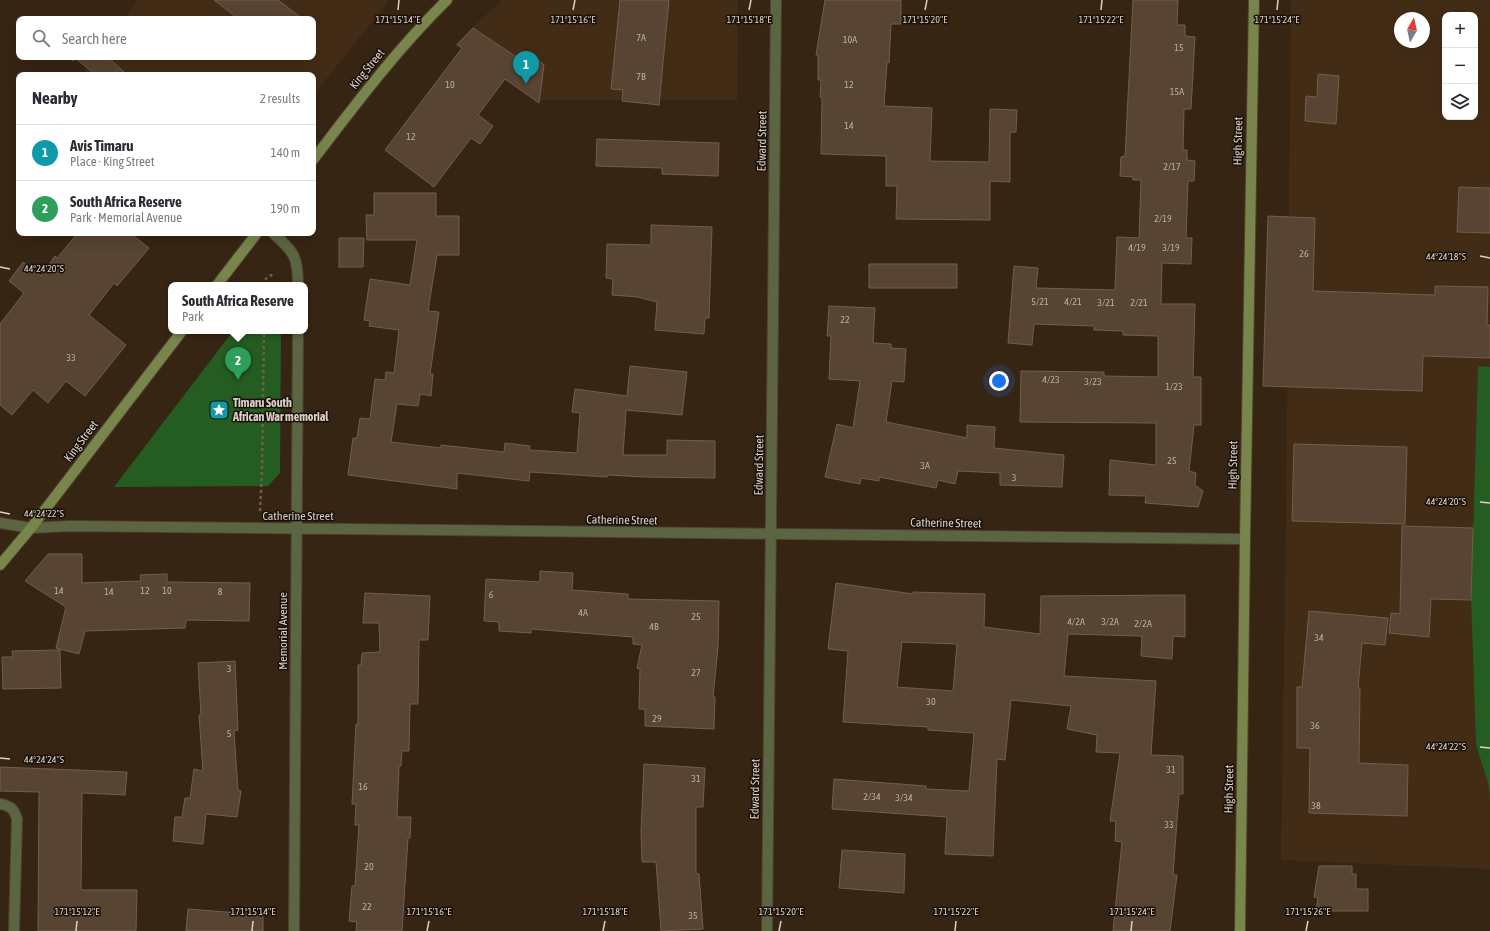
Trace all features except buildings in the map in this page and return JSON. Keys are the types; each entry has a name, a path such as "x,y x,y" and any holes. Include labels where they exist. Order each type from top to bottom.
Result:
{"street":[{"name":"King Street","path":"316,156 404,45 447,0"},
{"name":"Edward Street","path":"767,931 776,0"},
{"name":"High Street","path":"1240,931 1254,0"},
{"path":"219,282 255,236"},
{"path":"276,236 291,249 296,261 298,282"},
{"name":"King Street","path":"0,565 31,528 180,334"},
{"name":"Memorial Avenue","path":"294,931 298,334"},
{"name":"Catherine Street","path":"0,523 31,528 70,526 1245,540"},
{"path":"0,804 8,806 14,810 17,820 14,931"}],"path":[{"path":"264,282 264,280 273,274"},
{"path":"259,529 262,470 264,334"}],"shaded area":[{"path":"138,0 389,0 316,92 316,72 86,72 84,70 92,60 316,60 316,16 126,16"},
{"path":"502,0 738,0 737,100 538,100 455,44"},
{"path":"1291,0 1490,0 1490,367 1478,367 1471,600 1476,745 1488,783 1490,799 1490,869 1281,860"}],"green space":[{"path":"231,334 281,334 280,473 268,486 114,487"},
{"path":"1478,366 1490,367 1490,799 1488,783 1476,745 1471,600"}],"place":[{"name":"Avis Timaru","path":"526,84"},
{"name":"South Africa Reserve","path":"238,380"},
{"name":"Timaru South African War memorial","path":"219,410"}]}
